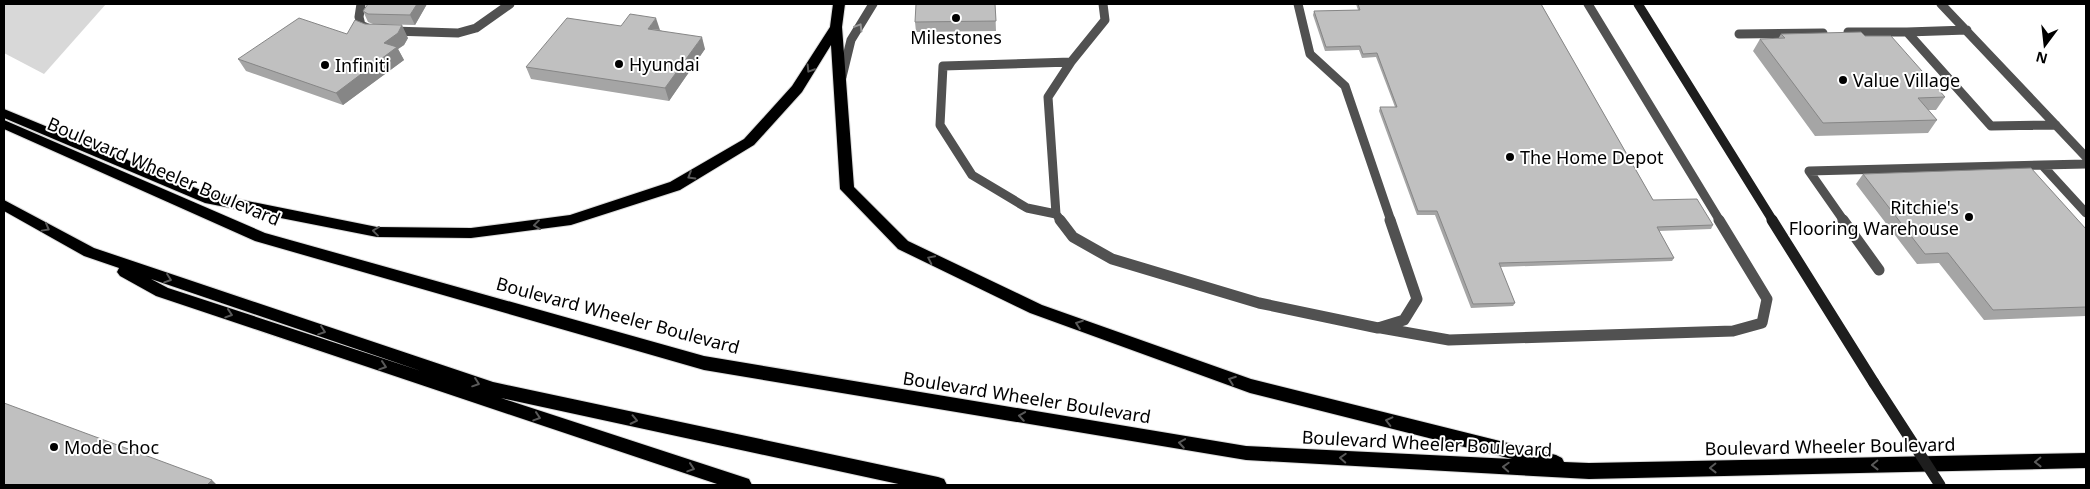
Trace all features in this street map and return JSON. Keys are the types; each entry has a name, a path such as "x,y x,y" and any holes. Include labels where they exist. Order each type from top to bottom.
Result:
{"highway":[{"path":"839,4 836,27 847,189 903,245 1036,309 1250,386 1589,471"},
{"path":"4,113 205,198 377,232 471,233 571,220 675,186 749,142 797,89 836,27"},
{"name":"Boulevard Wheeler Boulevard","path":"4,124 260,236 704,363 1246,453 1589,471 2086,461"},
{"path":"4,205 162,292 742,485"},
{"path":"89,252 493,389 938,485"}],"main road":[{"path":"1638,4 1874,383 1940,485"}],"lane":[{"path":"361,4 359,17 361,25 372,30 458,33 476,28 510,4"},
{"path":"840,85 851,40 873,4"},
{"path":"1103,4 1104,20 1071,62 1048,97 1056,214 1073,236 1112,259 1259,303 1378,328 1449,340 1733,331 1762,323 1767,300 1588,4"},
{"path":"1298,4 1310,54 1345,86 1360,124 1417,299 1404,320 1378,328"},
{"path":"1941,4 2086,157"},
{"path":"1838,33 1966,30"},
{"path":"1907,32 1991,126 2056,125"},
{"path":"1739,34 1828,33"},
{"path":"1056,214 1027,208 972,175 940,125 943,66 1071,62"},
{"path":"1880,270 1810,171 2086,164"},
{"path":"2042,165 2086,214"}],"shaded area":[{"path":"4,4 106,4 44,74 4,53"}],"building":[{"path":"368,4 417,4 410,15 368,14 363,11"},
{"name":"Milestones","path":"916,4 995,4 996,21 915,22"},
{"name":"The Home Depot","path":"1358,4 1541,4 1653,200 1697,199 1713,225 1657,227 1674,258 1499,263 1515,303 1473,304 1437,211 1418,211 1380,107 1397,107 1377,53 1363,54 1360,46 1326,47 1314,11 1360,10"},
{"name":"Hyundai","path":"630,14 656,18 648,29 702,37 665,88 526,67 567,18 621,26"},
{"name":"Infiniti","path":"299,18 347,34 355,20 365,24 402,25 398,33 384,43 397,47 336,93 238,59"},
{"name":"Value Village","path":"1861,32 1865,36 1891,36 1945,97 1918,98 1937,120 1823,123 1760,39 1785,38 1781,34"},
{"name":"Ritchie's Flooring Warehouse","path":"2031,168 2086,229 2086,307 1993,310 1948,253 1925,254 1863,174"},
{"name":"Mode Choc","path":"4,403 212,480 207,485 4,485"}],"place":[{"name":"Milestones","path":"956,18"},
{"name":"Hyundai","path":"619,64"},
{"name":"Infiniti","path":"325,65"},
{"name":"Value Village","path":"1843,80"},
{"name":"The Home Depot","path":"1510,157"},
{"name":"Ritchie's Flooring Warehouse","path":"1969,217"},
{"name":"Mode Choc","path":"54,447"}]}
